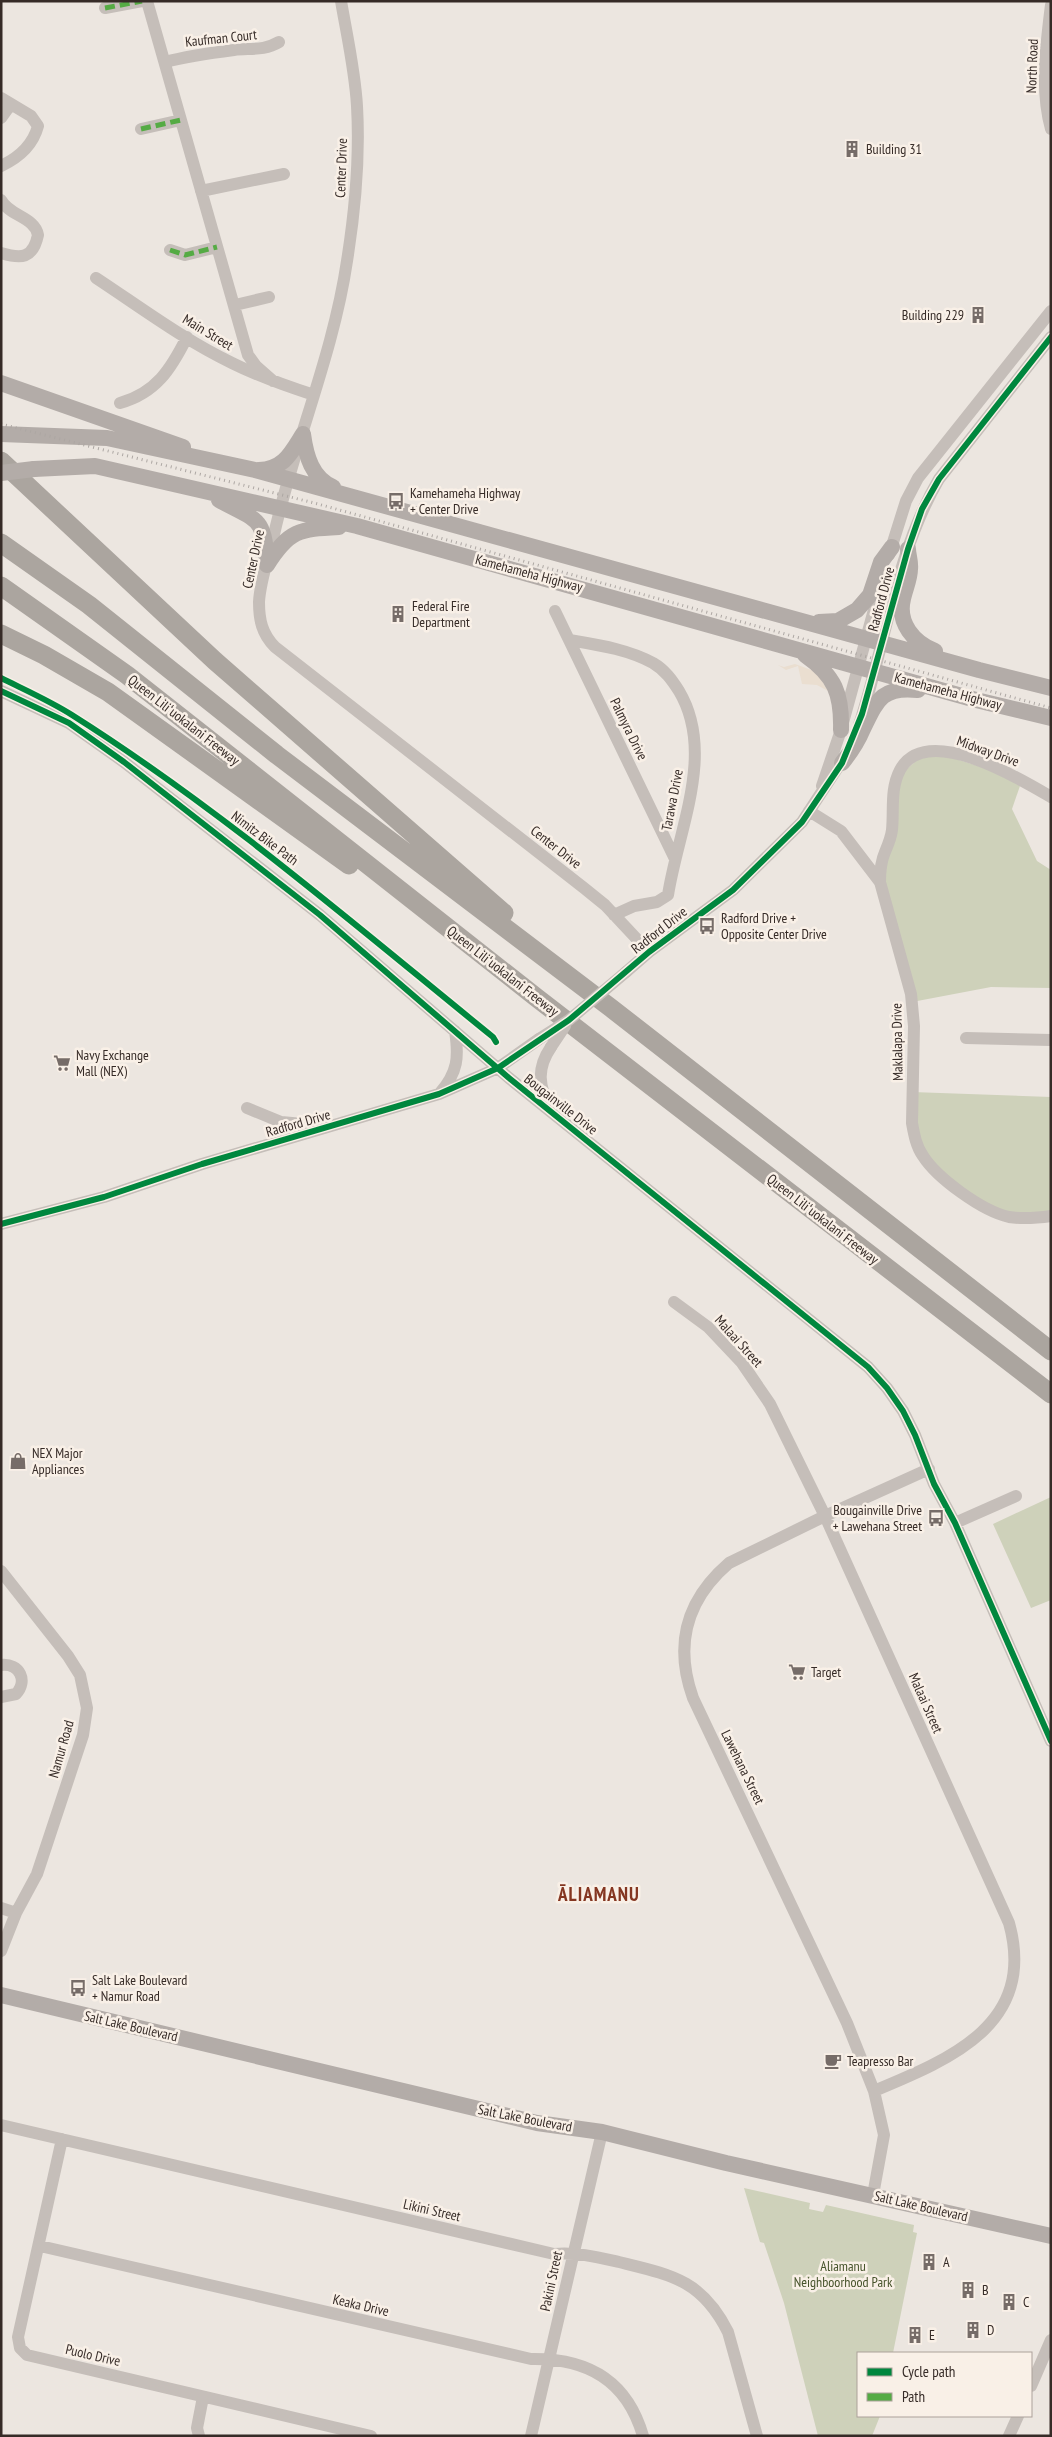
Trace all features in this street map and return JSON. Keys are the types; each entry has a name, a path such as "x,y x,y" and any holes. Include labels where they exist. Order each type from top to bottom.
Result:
{"highway":[{"path":"1,461 215,661 472,884 611,1008"},
{"path":"1,543 89,605 277,755 611,1008 1051,1351"},
{"name":"Queen Liliʻuokalani Freeway","path":"1,586 127,675 537,998 1051,1394"},
{"path":"1,634 44,655 108,692 537,998"}],"main road":[{"path":"1,384 119,423 232,465"},
{"name":"Kamehameha Highway","path":"5,434 107,438 255,470 978,670 1051,688"},
{"path":"255,470 271,470 282,463 303,434"},
{"path":"303,434 305,450 313,470 322,483 360,500"},
{"name":"Kamehameha Highway","path":"1,473 34,469 95,466 280,508 357,526 793,647 976,700 1051,718"},
{"path":"197,489 250,516 262,528 267,564"},
{"path":"267,564 281,543 293,534 311,528 357,526"},
{"path":"809,623 838,621 856,610 870,595 880,562 900,548 910,569 902,608 906,627 923,647 978,670"},
{"path":"793,647 823,669 832,680 840,699 841,730"},
{"path":"842,763 856,744 876,702 887,693 907,689 976,700"},
{"name":"Salt Lake Boulevard","path":"1,1995 537,2123 602,2132 726,2163 1051,2236"}],"street":[{"path":"105,8 142,1"},
{"path":"148,1 248,355 256,366 273,381"},
{"name":"Center Drive","path":"342,1 357,106 355,193 347,263 314,395 280,508 259,600 260,620 266,638 584,888 614,915 649,952"},
{"name":"North Road","path":"1051,5 1045,76 1046,111 1051,128"},
{"name":"Kaufman Court","path":"165,62 195,54 238,49 262,49 279,42"},
{"path":"1,118 6,101 31,116 38,126 35,136 23,151 1,166"},
{"path":"141,129 181,120"},
{"path":"201,190 284,174"},
{"path":"1,200 11,211 34,226 38,235 30,252 24,257 17,258 1,253"},
{"path":"170,250 185,255 217,247"},
{"name":"Main Street","path":"96,278 231,363 273,381 314,395"},
{"path":"235,305 269,297"},
{"name":"Radford Drive","path":"820,793 841,730 866,669 882,642 900,548 903,508 918,478 1051,311"},
{"path":"120,403 141,395 160,381 174,363 187,337"},
{"name":"Radford Drive","path":"1,1224 104,1197 202,1164 439,1094 498,1068 569,1020 649,952 733,890 802,822 842,763 859,725 866,669 866,638 900,548 939,479 1051,337"},
{"name":"Palmyra Drive","path":"555,611 675,859"},
{"name":"Tarawa Drive","path":"569,640 624,650 655,664 671,678 688,705 693,736 694,772 668,894 663,900 634,906 614,915"},
{"name":"Bougainville Drive","path":"1,691 68,723 124,762 320,915 498,1068 868,1367 902,1411 915,1436 1051,1741"},
{"name":"Midway Drive","path":"939,750 995,767 1051,798"},
{"name":"Maklalapa Drive","path":"939,750 914,755 901,768 896,779 892,831 881,867 880,882 911,994 914,1026 912,1123 914,1136 923,1156 947,1180 993,1212 1024,1218 1051,1216"},
{"path":"809,810 841,831 880,882"},
{"path":"551,1111 540,1081 542,1062 569,1020"},
{"path":"439,1094 449,1082 456,1067 459,1055 455,1031"},
{"path":"966,1038 1051,1040"},
{"path":"247,1108 281,1122 333,1126"},
{"name":"Malaai Street","path":"674,1302 708,1327 742,1363 770,1404 825,1516 1009,1923 1015,1953 1014,1974 1008,1996 995,2020 978,2038 967,2046 874,2091"},
{"name":"Lawehana Street","path":"873,2195 884,2135 874,2091 847,2023 694,1698 684,1666 685,1633 696,1601 716,1574 743,1555 929,1469"},
{"path":"954,1523 1016,1496"},
{"name":"Namur Road","path":"1,1571 68,1656 80,1675 87,1708 83,1735 37,1874 16,1913 1,1951"},
{"path":"1,1665 13,1666 18,1670 22,1679 22,1685 16,1694 11,1697 1,1697"},
{"path":"1,1908 16,1913"},
{"name":"Likini Street","path":"1,2125 554,2254 572,2252 669,2274 697,2291 711,2304 728,2332 757,2436"},
{"name":"Pakini Street","path":"531,2436 550,2359 572,2252 602,2132"},
{"name":"Puolo Drive","path":"62,2138 40,2246 18,2337 20,2348 27,2355 371,2436"},
{"name":"Keaka Drive","path":"40,2246 531,2359 550,2359 588,2368 612,2382 634,2409 643,2436"},
{"path":"1032,2384 1051,2340"},
{"path":"199,2436 197,2428 203,2397"},
{"path":"1009,2436 1018,2417"}],"green space":[{"path":"928,750 1022,780 1012,809 1037,861 1051,870 1051,988 991,987 912,1002 883,899 896,779"},
{"path":"912,1092 1051,1097 1051,1216 993,1212 923,1156"},
{"path":"1051,1497 1051,1600 1031,1608 993,1524"},
{"name":"Aliamanu Neighboorhood Park","path":"744,2188 810,2203 809,2209 823,2212 826,2205 914,2225 913,2232 917,2233 893,2352 857,2352 857,2417 880,2417 872,2436 818,2436 784,2303 764,2243 760,2242"}],"shaded area":[{"path":"795,664 817,672 828,691 817,685 802,684 798,666 786,670 778,665 784,667"}],"railway":[{"path":"1,424 318,504 1051,708"}],"marked path":[{"path":"105,8 142,1"},
{"path":"141,129 181,120"},
{"path":"170,250 185,255 217,247"}],"cycle path":[{"path":"1,1224 104,1197 202,1164 439,1094 498,1068 569,1020 649,952 733,890 802,822 842,763 862,714 908,549 922,509 939,479 1051,337"},
{"name":"Nimitz Bike Path","path":"1,678 72,715 181,789 339,911 493,1037 496,1042"},
{"path":"1,691 69,723 124,762 320,915 509,1078 868,1367 887,1388 903,1411 915,1435 934,1484 955,1523 1051,1741"}],"place":[{"name":"Building 31","path":"852,149"},
{"name":"Building 229","path":"978,315"},
{"name":"Kamehameha Highway + Center Drive","path":"396,501"},
{"name":"Federal Fire Department","path":"398,614"},
{"name":"Radford Drive + Opposite Center Drive","path":"707,926"},
{"name":"Navy Exchange Mall (NEX)","path":"62,1063"},
{"name":"NEX Major Appliances","path":"18,1461"},
{"name":"Bougainville Drive + Lawehana Street","path":"936,1518"},
{"name":"Target","path":"797,1672"},
{"name":"Salt Lake Boulevard + Namur Road","path":"78,1988"},
{"name":"Teapresso Bar","path":"833,2061"},
{"name":"A","path":"929,2262"},
{"name":"B","path":"968,2290"},
{"name":"C","path":"1009,2302"},
{"name":"D","path":"973,2330"},
{"name":"E","path":"915,2335"}],"district":[{"name":"ĀLIAMANU","path":"599,1894"}]}
